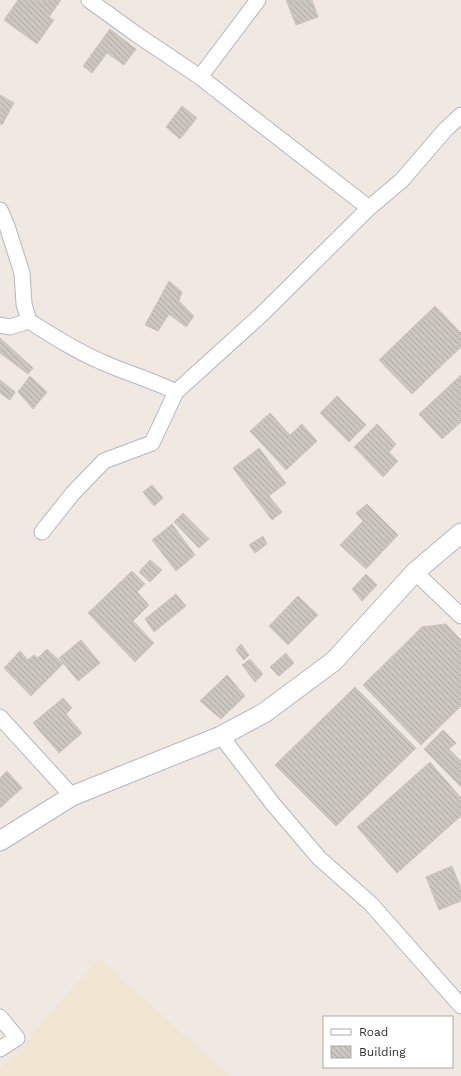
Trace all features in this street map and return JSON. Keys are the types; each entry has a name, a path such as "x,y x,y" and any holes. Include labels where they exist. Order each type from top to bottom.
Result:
{"street":[{"path":"89,0 200,77 368,208"},
{"path":"200,77 258,0"},
{"path":"42,532 73,493 104,461 152,443 176,392 262,314 368,208 402,180 445,130 461,115"},
{"path":"0,210 7,226 22,274 24,304 29,322 63,343 102,362 160,384 176,392"},
{"path":"0,325 10,327 29,322"},
{"path":"0,841 72,796 221,736 264,713 334,661 415,572 461,533"},
{"path":"415,572 461,616"},
{"path":"0,717 72,796"},
{"path":"221,736 273,804 318,858 371,904 461,1006"},
{"path":"0,1017 17,1038 0,1049"}],"shaded area":[{"path":"99,959 230,1076 0,1076 0,1071"}],"building":[{"path":"18,0 61,0 49,17 54,20 37,44 4,20"},
{"path":"286,0 312,0 318,17 296,25"},
{"path":"110,29 136,49 124,65 107,53 92,73 83,66"},
{"path":"0,95 14,103 2,125 0,124"},
{"path":"182,106 197,118 180,139 166,127"},
{"path":"169,281 182,292 179,301 194,316 186,327 169,314 158,331 145,325"},
{"path":"435,306 461,333 461,347 412,394 379,360"},
{"path":"0,338 33,368 28,374 0,353"},
{"path":"461,375 461,422 442,439 419,414"},
{"path":"30,376 47,392 33,409 18,392"},
{"path":"0,380 15,392 10,400 0,393"},
{"path":"337,396 366,425 349,442 320,413"},
{"path":"270,413 290,435 302,424 317,441 286,470 250,431"},
{"path":"377,424 396,444 389,452 398,461 383,477 354,447"},
{"path":"259,448 286,483 269,496 282,512 272,520 233,468"},
{"path":"152,485 163,498 154,506 143,492"},
{"path":"367,504 398,535 366,569 340,545 363,521 356,513"},
{"path":"183,513 209,539 199,548 174,522"},
{"path":"172,524 195,555 176,571 152,540"},
{"path":"263,536 267,544 255,553 249,545"},
{"path":"150,560 162,570 150,582 139,572"},
{"path":"132,571 145,584 137,592 149,605 133,621 154,643 135,662 88,613"},
{"path":"366,574 377,585 362,601 352,589"},
{"path":"176,594 186,606 154,632 145,619"},
{"path":"298,596 318,615 288,645 269,626"},
{"path":"446,624 461,640 461,706 421,745 363,685 422,627"},
{"path":"81,640 100,663 78,681 59,658"},
{"path":"241,644 249,655 244,660 236,650"},
{"path":"47,649 63,664 31,696 4,668 20,651 28,660 34,655 38,658"},
{"path":"286,653 294,663 279,676 270,667"},
{"path":"250,659 263,674 255,682 242,665"},
{"path":"227,675 245,696 221,719 200,701"},
{"path":"355,687 416,748 336,826 275,765"},
{"path":"63,698 72,708 66,714 82,733 59,753 33,723"},
{"path":"443,730 456,743 449,749 461,761 461,787 424,749"},
{"path":"430,762 461,798 461,816 397,873 357,827"},
{"path":"7,771 22,788 0,808 0,778"},
{"path":"452,866 461,889 461,901 439,910 426,877"}]}
